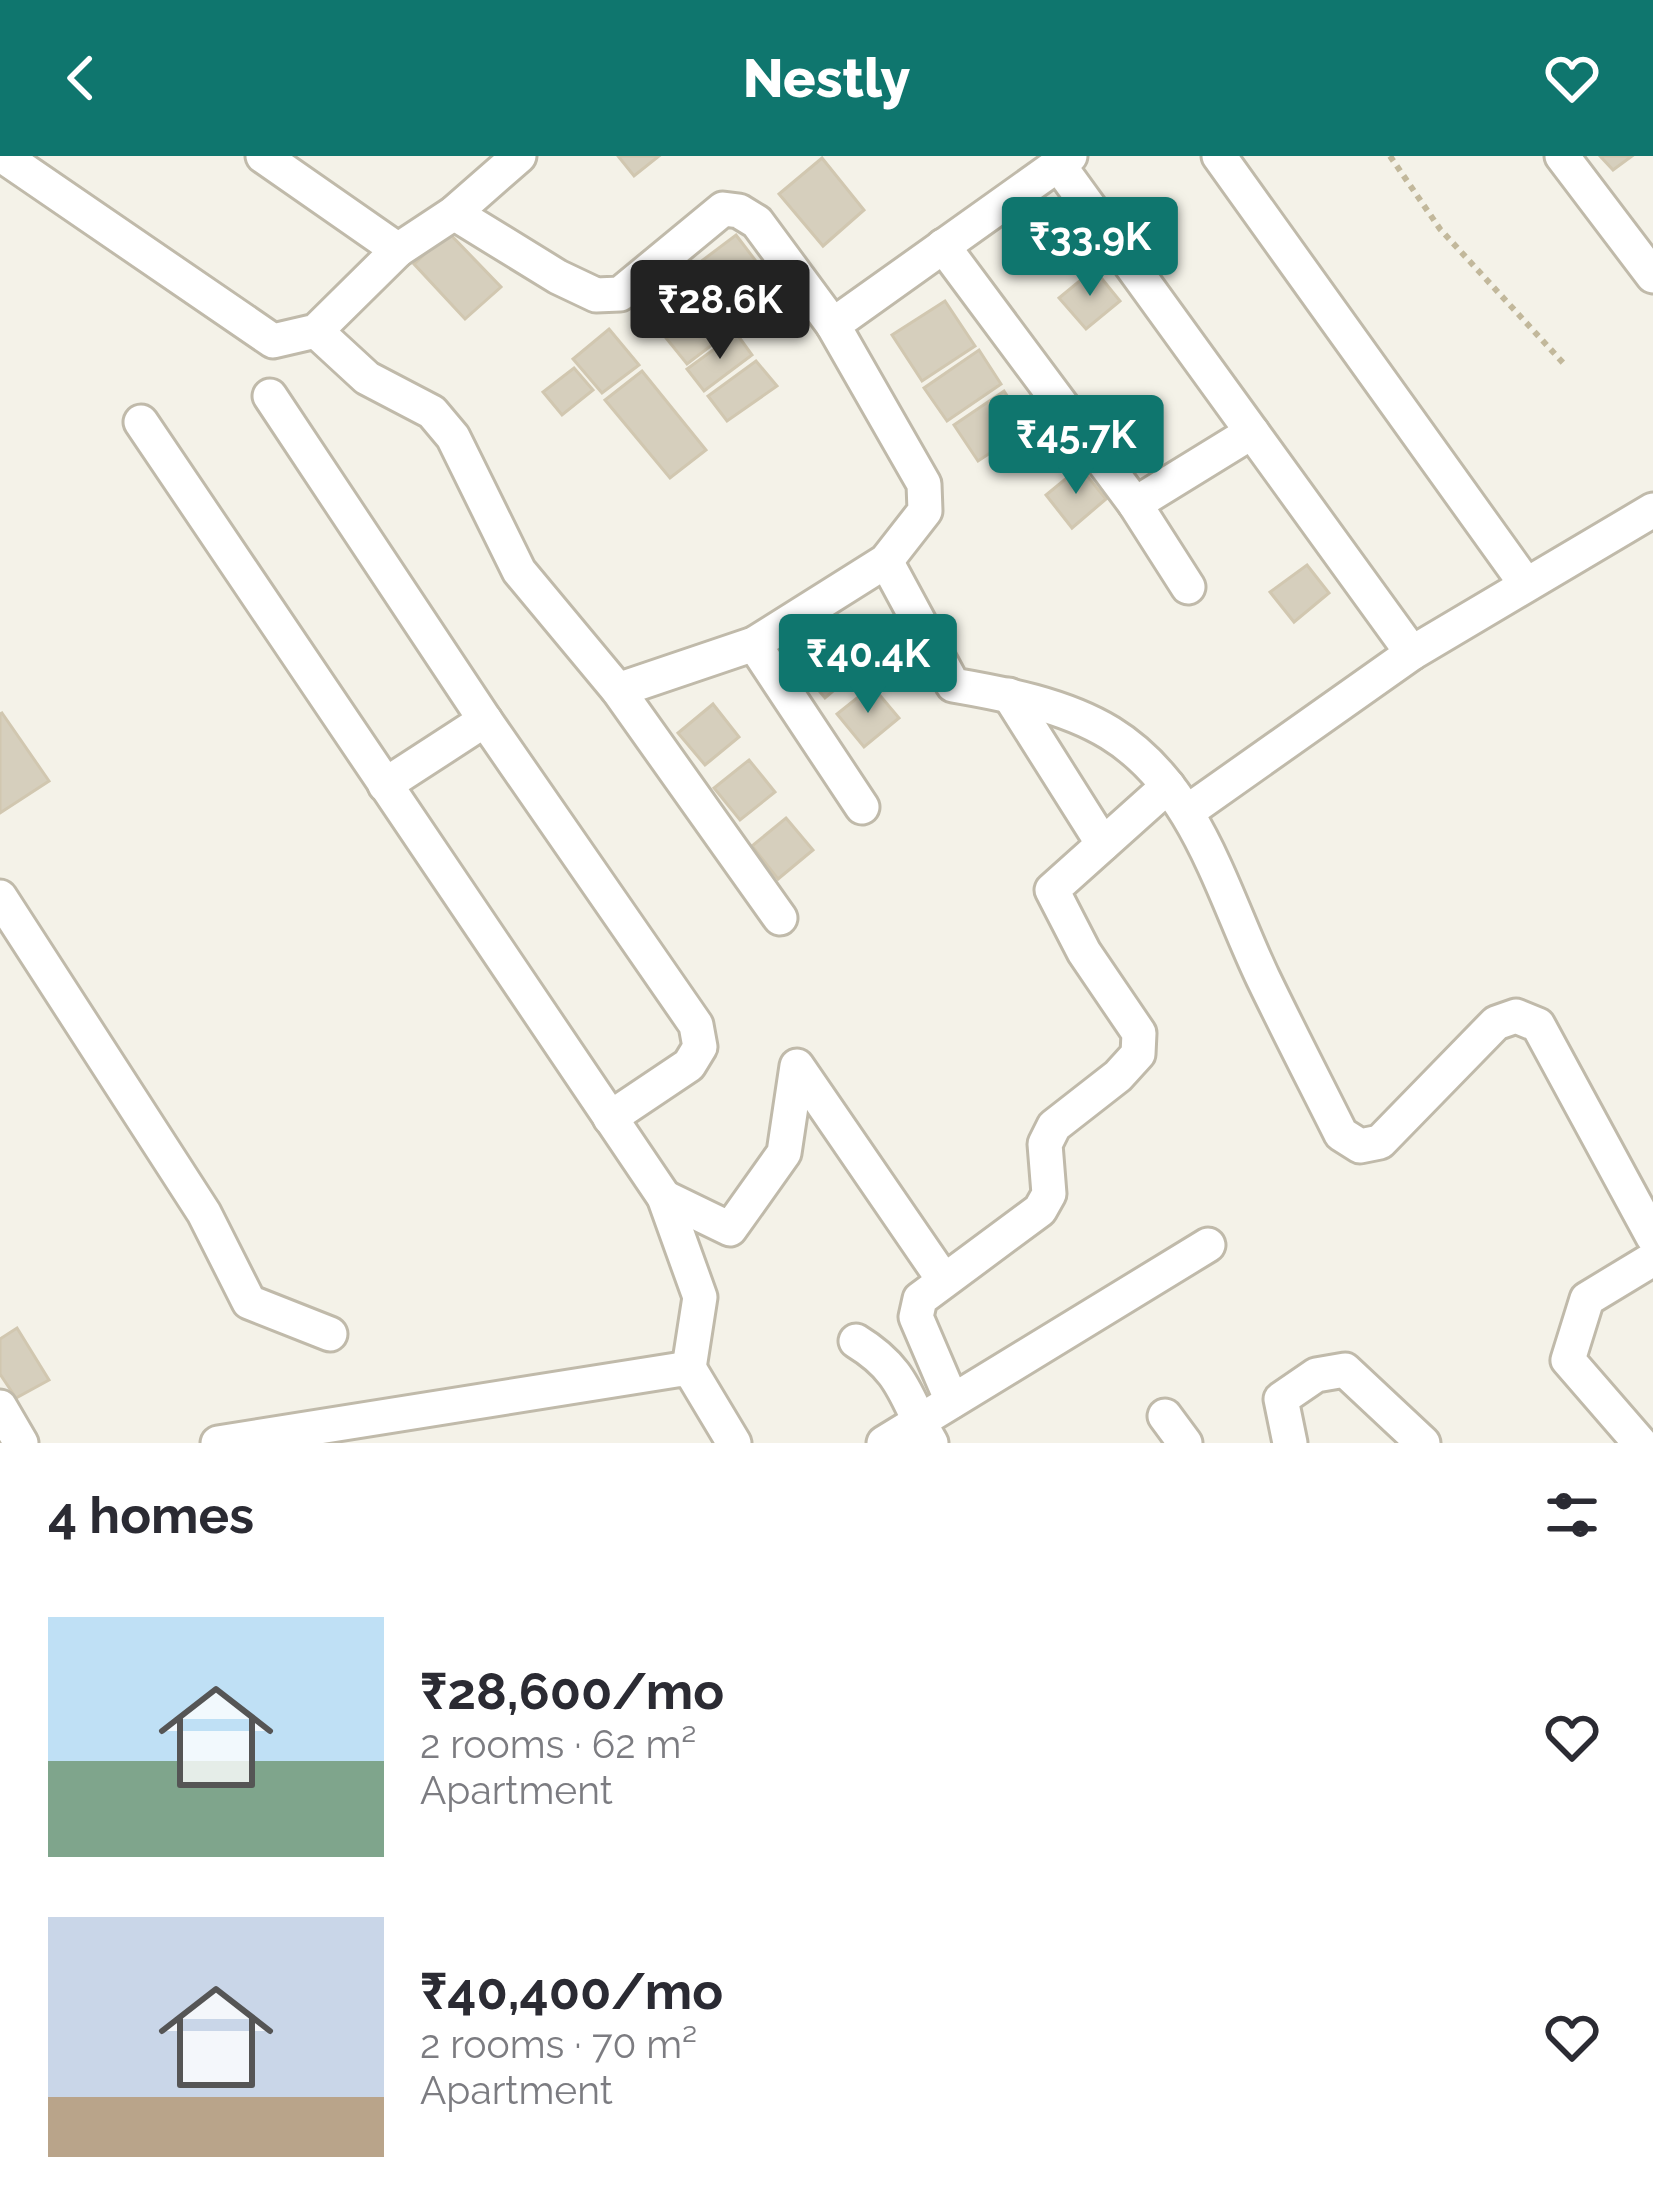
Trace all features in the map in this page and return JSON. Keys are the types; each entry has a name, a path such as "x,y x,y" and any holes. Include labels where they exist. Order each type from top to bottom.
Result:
{"street":[{"path":"3,156 273,341 316,331 398,250 454,213 519,156"},
{"path":"262,156 398,250"},
{"path":"1219,156 1525,584"},
{"path":"1562,156 1653,276"},
{"path":"832,325 1064,160 1412,653"},
{"path":"454,213 596,295 620,294 723,208 740,211 757,222 832,325 924,484 925,512 886,561 754,644 617,690"},
{"path":"943,246 1135,504 1188,587"},
{"path":"316,331 367,378 432,412 453,437 519,571 617,690 780,918"},
{"path":"270,396 485,720 696,1024 700,1047 689,1065 610,1118"},
{"path":"141,422 664,1197 700,1297 688,1368 734,1443"},
{"path":"1135,504 1252,432"},
{"path":"952,1401 916,1317 920,1299 1040,1210 1049,1194 1045,1144 1054,1126 1118,1076 1138,1054 1139,1034 1084,952 1052,890 1103,844 1653,509"},
{"path":"886,561 953,685 1009,695 1109,733 1146,760 1178,799 1341,1134 1360,1145 1379,1142 1496,1023 1516,1016 1538,1025 1653,1237"},
{"path":"754,644 862,807"},
{"path":"1009,695 1103,844"},
{"path":"385,785 485,720"},
{"path":"0,897 204,1213 249,1302 330,1334"},
{"path":"664,1197 730,1229 784,1153 797,1066 943,1279"},
{"path":"884,1443 925,1432 952,1401 1208,1245"},
{"path":"1640,1443 1568,1360 1587,1299 1653,1259"},
{"path":"856,1341 880,1356 910,1394 925,1432"},
{"path":"218,1443 688,1368"},
{"path":"1290,1443 1281,1399 1316,1375 1345,1370 1423,1443"},
{"path":"0,1407 21,1443"}],"path":[{"path":"1390,156 1440,230 1564,365"}],"building":[{"path":"618,156 659,156 634,176"},
{"path":"1600,156 1632,156 1613,170"},
{"path":"822,158 864,210 823,246 779,194"},
{"path":"448,232 501,287 465,319 414,264"},
{"path":"736,235 778,290 736,324 691,269"},
{"path":"1094,269 1120,301 1086,329 1059,298"},
{"path":"703,293 733,329 687,364 658,328"},
{"path":"945,301 975,346 922,381 892,335"},
{"path":"609,329 639,365 602,393 573,359"},
{"path":"736,333 752,355 704,391 687,369"},
{"path":"979,350 1001,384 947,421 924,388"},
{"path":"756,361 777,386 727,421 708,396"},
{"path":"574,368 593,390 562,415 543,392"},
{"path":"642,371 706,450 670,478 605,400"},
{"path":"1004,391 1028,428 978,461 954,425"},
{"path":"1080,467 1106,499 1072,528 1046,495"},
{"path":"1307,565 1329,593 1294,622 1270,592"},
{"path":"833,637 859,669 825,698 798,666"},
{"path":"872,686 899,718 864,747 837,714"},
{"path":"713,704 739,737 705,765 678,733"},
{"path":"0,714 49,781 0,813"},
{"path":"749,760 775,792 740,820 714,788"},
{"path":"786,818 813,850 778,879 752,846"},
{"path":"17,1328 49,1380 16,1398 0,1374 0,1339"}]}
